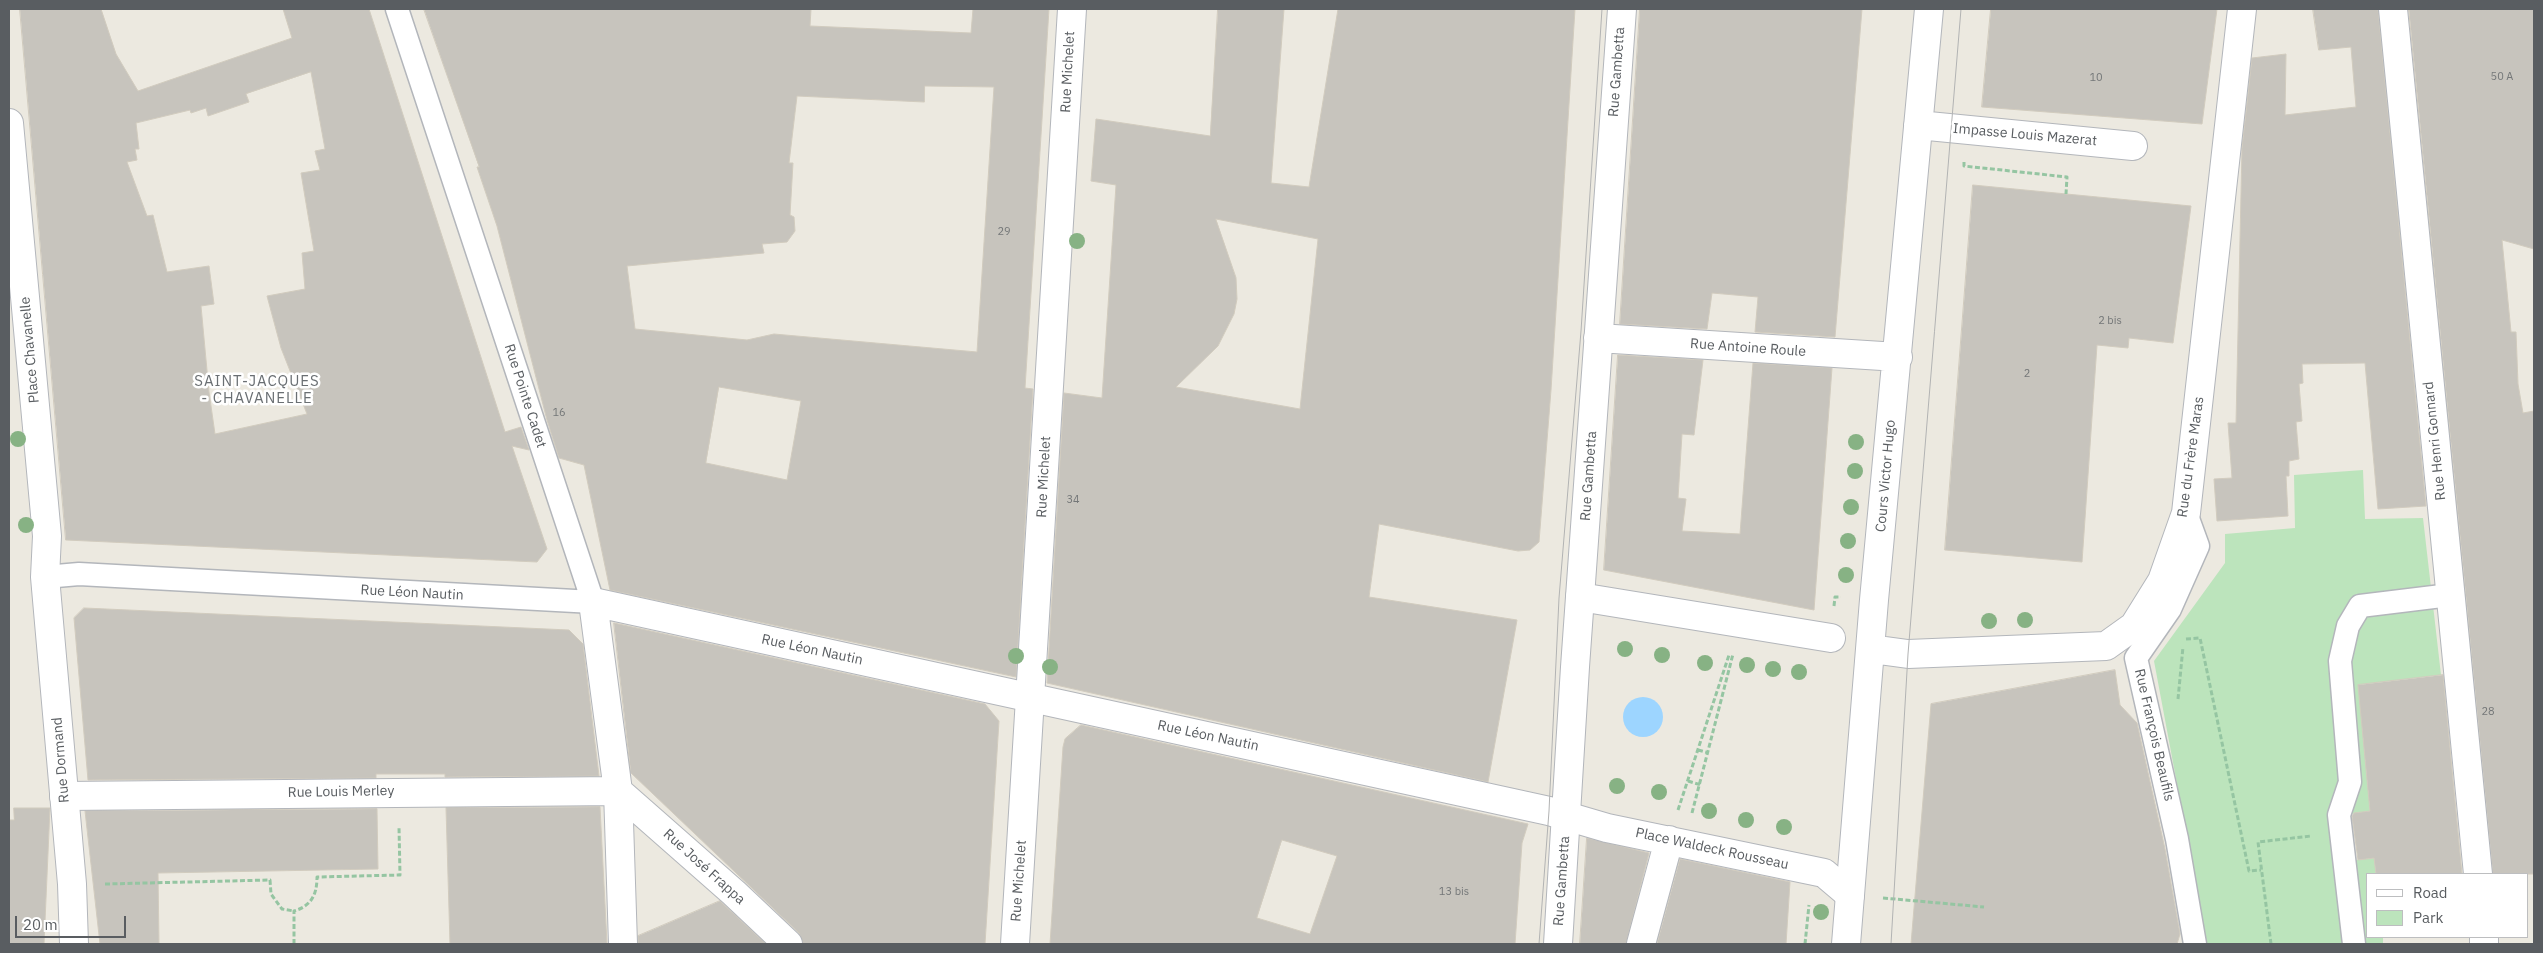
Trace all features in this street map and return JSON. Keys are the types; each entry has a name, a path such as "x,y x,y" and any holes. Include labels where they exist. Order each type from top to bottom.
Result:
{"street":[{"name":"Rue Michelet","path":"1015,944 1072,9"},
{"name":"Rue Gambetta","path":"1558,944 1580,597 1622,9"},
{"name":"Cours Victor Hugo","path":"1846,944 1870,650 1929,9"},
{"name":"Rue du Frère Maras","path":"1870,650 1908,654 2106,646 2134,626 2162,581 2186,513 2242,9"},
{"name":"Rue Henri Gonnard","path":"2393,9 2478,873"},
{"name":"Place Chavanelle","path":"9,123 47,536 45,577"},
{"name":"Impasse Louis Mazerat","path":"1918,125 2132,146"},
{"name":"Rue Antoine Roule","path":"1598,338 1898,357"},
{"name":"Rue Dormand","path":"45,577 72,884 74,944"},
{"path":"1580,597 1831,638"},
{"name":"Rue Léon Nautin","path":"593,602 1549,811 1567,817"},
{"name":"Rue Pointe Cadet","path":"593,602 618,791 623,944"},
{"name":"Rue Louis Merley","path":"64,796 398,791 618,791"},
{"name":"Rue José Frappa","path":"618,791 734,893 788,944"},
{"name":"Place Waldeck Rousseau","path":"1567,817 1824,873 1850,895"},
{"path":"1640,944 1669,840"}],"lane":[{"name":"Rue Pointe Cadet","path":"397,9 593,602"},
{"name":"Rue François Beaufils","path":"2186,513 2198,546 2170,609 2136,658 2177,839 2195,944"},
{"name":"Rue Léon Nautin","path":"45,577 79,574 593,602"},
{"path":"2354,944 2339,815 2350,782 2340,661 2348,626 2360,606 2450,595"}],"path":[{"path":"2006,171 2068,177 2066,194"},
{"path":"1669,840 1738,623"},
{"path":"1692,816 1727,682 1738,623"},
{"path":"2178,701 2184,639 2200,638 2249,871 2261,870"},
{"path":"1721,680 1727,682"},
{"path":"1707,724 1716,726"},
{"path":"1698,750 1709,753"},
{"path":"1688,781 1701,784"},
{"path":"72,884 270,880 270,894 282,909 294,911 305,908 317,893 318,877 400,874 398,791"},
{"path":"2271,944 2258,842 2341,832"},
{"path":"1805,944 1812,870"},
{"path":"1913,901 1984,907"},
{"path":"294,911 294,944"}],"green space":[{"path":"2363,470 2365,519 2423,518 2441,675 2359,685 2370,811 2351,814 2356,860 2374,858 2376,873 2366,873 2366,938 2383,938 2383,944 2207,944 2154,661 2225,563 2225,534 2295,528 2294,475"}],"water":[{"path":"1647,697 1654,700 1660,706 1663,717 1662,725 1654,734 1647,737 1639,737 1632,734 1624,725 1623,713 1626,706 1635,698"}],"building":[{"path":"20,9 101,9 116,54 138,91 292,38 283,9 369,9 505,432 521,427 529,450 512,446 547,549 537,562 66,540","holes":["311,72 325,149 315,151 320,170 301,173 314,251 302,253 305,289 267,296 281,348 307,414 215,434 201,306 214,304 209,266 167,272 153,215 147,216 127,162 137,160 135,149 139,149 136,123 190,110 191,113 206,108 208,116 249,102 246,94"]},
{"path":"424,9 811,9 810,26 971,33 973,9 1049,9 1025,388 1033,389 1016,677 610,590 584,465 559,458 547,420 497,226 477,167 479,167","holes":["925,86 994,87 977,352 774,334 747,340 635,329 627,266 764,253 762,244 787,242 795,231 794,217 790,215 793,163 789,163 797,96 924,102","719,387 801,401 787,480 706,463"]},
{"path":"1218,9 1284,9 1271,183 1309,187 1338,9 1575,9 1551,390 1539,542 1530,550 1518,551 1379,524 1369,597 1517,620 1488,782 1047,683 1064,393 1102,398 1116,185 1091,181 1096,119 1210,136","holes":["1216,219 1318,239 1300,409 1176,387 1218,346 1234,314 1237,299 1236,278"]},
{"path":"1640,9 1862,9 1835,337 1755,332 1758,297 1712,293 1707,329 1620,324"},
{"path":"1991,9 2217,9 2202,124 1982,107"},
{"path":"2313,9 2378,9 2426,506 2378,509 2365,363 2302,364 2303,383 2299,384 2302,421 2296,422 2299,459 2289,461 2289,476 2286,476 2288,516 2217,521 2214,479 2232,478 2228,423 2236,423 2242,148 2252,58 2286,54 2285,115 2356,107 2351,47 2319,50"},
{"path":"2409,9 2534,9 2534,249 2502,240 2511,332 2516,332 2518,384 2523,413 2534,411 2534,874 2493,873"},
{"path":"1973,185 2191,206 2173,343 2129,338 2128,348 2097,345 2082,562 1945,550"},
{"path":"1618,355 1703,360 1694,435 1682,434 1678,498 1686,499 1682,531 1740,534 1753,363 1832,368 1814,610 1604,570"},
{"path":"84,608 569,630 583,644 599,776 445,777 445,774 376,774 376,778 88,780 74,618"},
{"path":"614,623 985,704 999,721 985,944 803,944 799,933 631,773"},
{"path":"2115,670 2120,705 2137,723 2165,849 2180,934 2177,944 1911,944 1931,704"},
{"path":"2443,675 2462,873 2376,873 2374,858 2358,860 2352,816 2354,813 2370,811 2358,685"},
{"path":"1081,725 1528,824 1522,843 1515,944 1050,944 1065,739","holes":["1282,840 1337,856 1310,934 1257,918"]},
{"path":"600,807 607,944 450,944 446,808"},
{"path":"14,808 50,808 44,944 9,944 9,820 14,820"},
{"path":"377,809 378,869 158,873 159,944 100,944 85,811"},
{"path":"1587,838 1649,853 1626,944 1580,944"},
{"path":"1680,859 1790,882 1786,944 1657,944"},
{"path":"720,901 766,944 638,944 638,936"}],"tram line":[{"path":"1539,944 1549,811 1559,598 1581,331 1602,9"},
{"path":"1891,944 1908,654 1961,9"}],"district":[{"name":"SAINT-JACQUES - CHAVANELLE","path":"257,390"}]}
